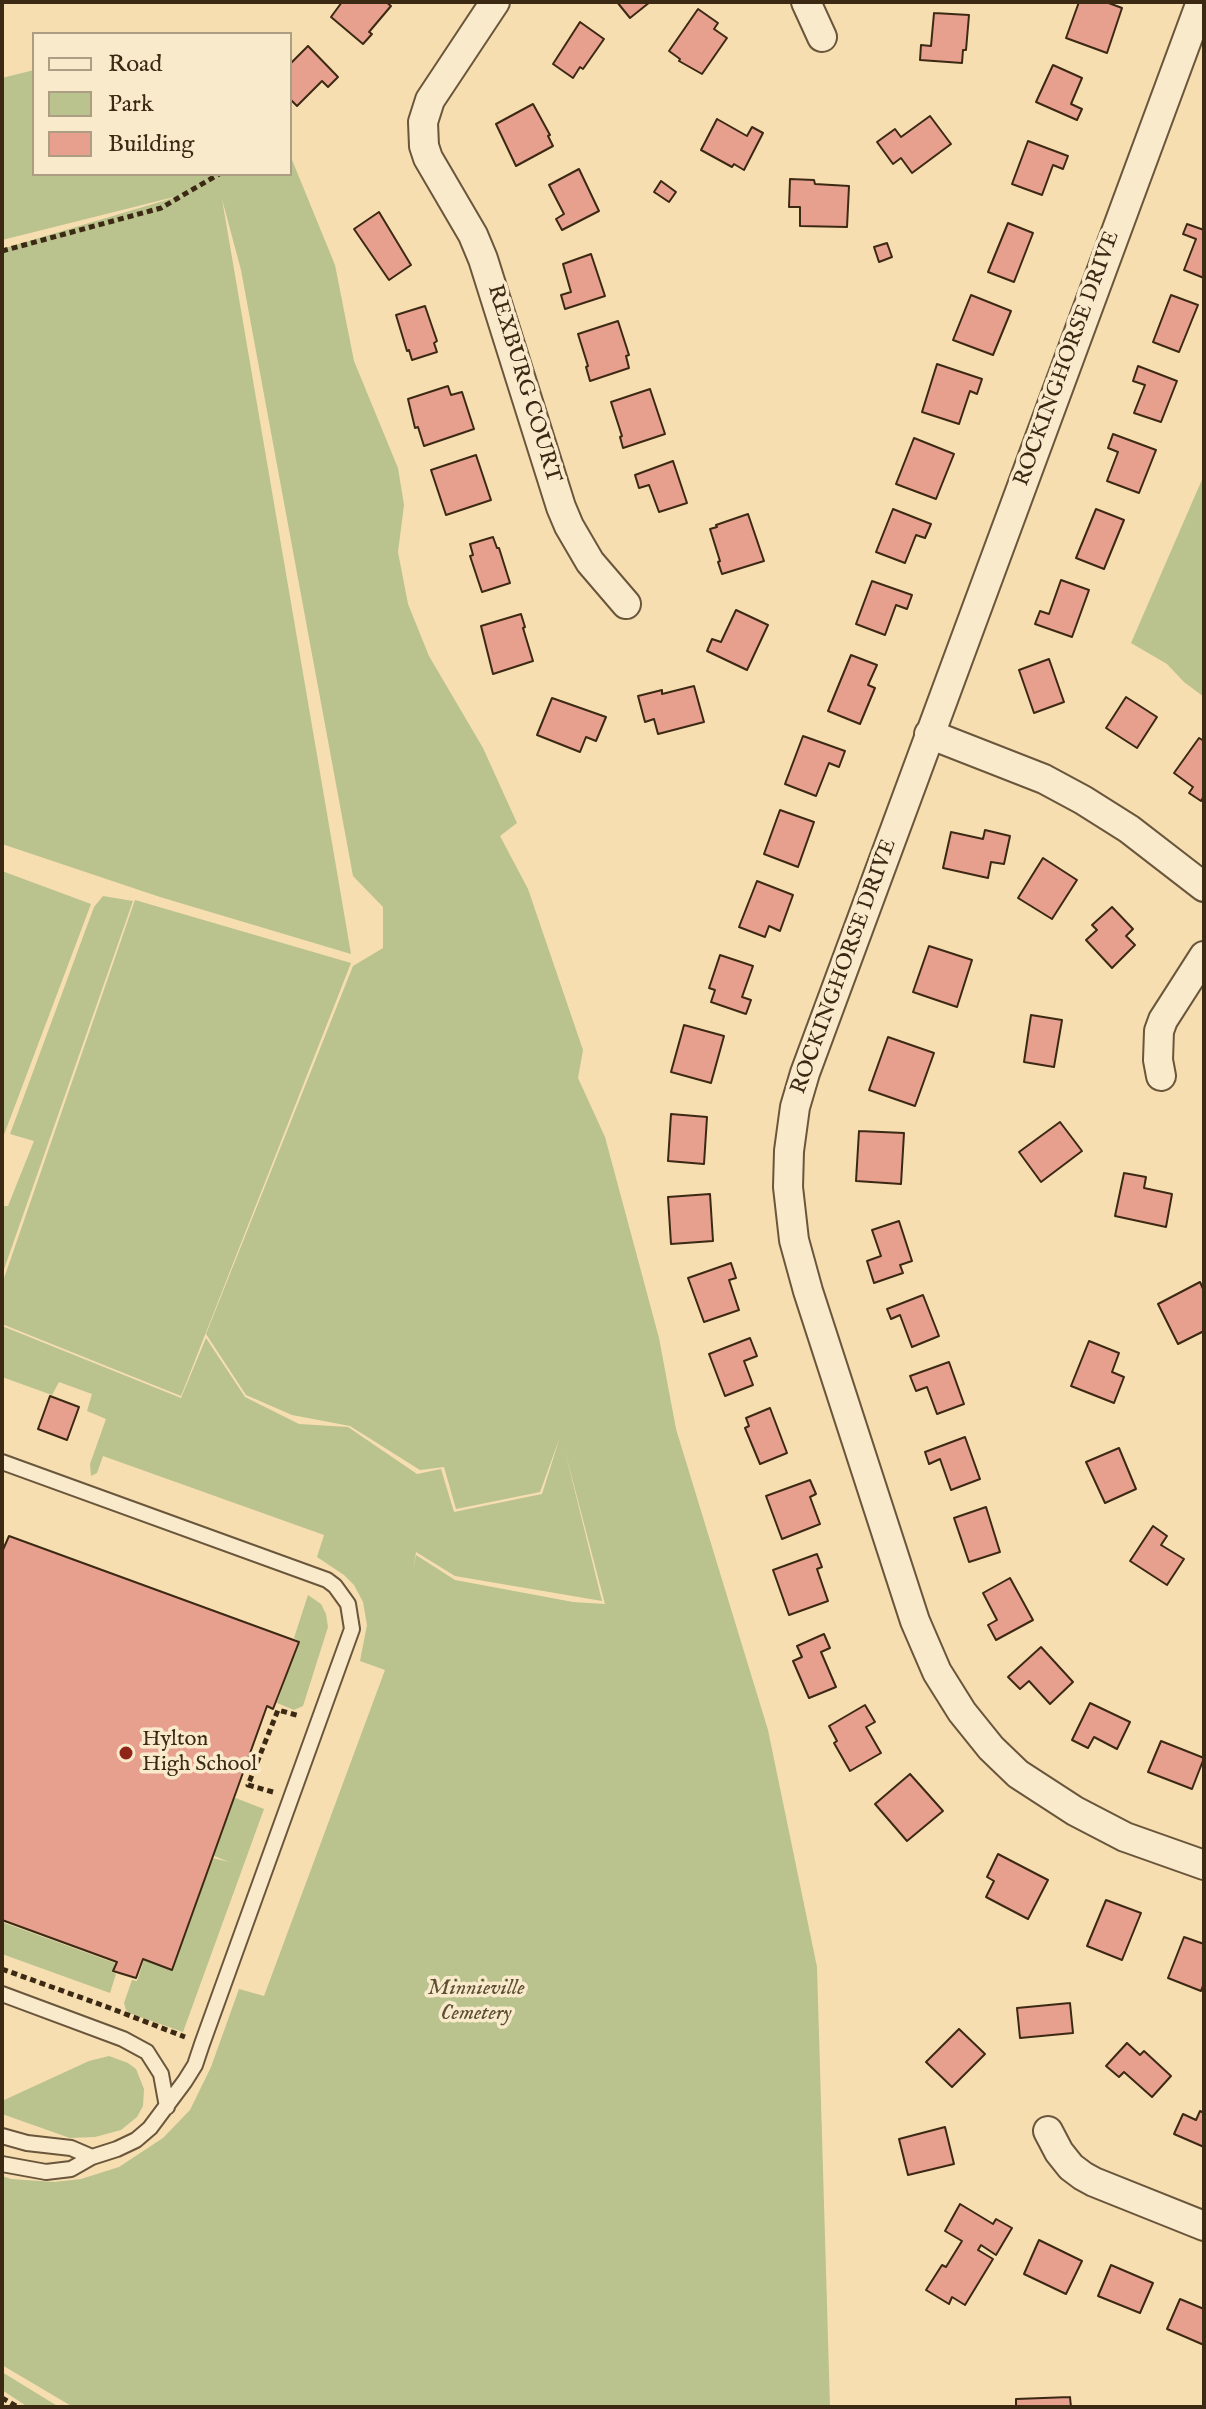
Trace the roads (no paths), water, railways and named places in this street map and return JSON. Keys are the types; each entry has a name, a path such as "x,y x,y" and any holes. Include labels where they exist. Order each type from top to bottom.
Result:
{"street":[{"name":"REXBURG COURT","path":"495,2 430,100 423,133 428,158 461,212 483,259 569,526 579,547 626,604"},
{"path":"806,2 822,37"},
{"name":"ROCKINGHORSE DRIVE","path":"1201,2 805,1073 795,1107 788,1187 794,1240 808,1291 915,1621 937,1672 962,1712 991,1748 1018,1774 1075,1811 1125,1837 1204,1865"},
{"path":"929,734 1044,779 1083,800 1129,829 1204,887"},
{"path":"1161,1076 1159,1031 1204,956"},
{"path":"1048,2131 1059,2152 1083,2176 1204,2226"}],"lane":[{"path":"2,1462 316,1575 335,1586 348,1604 351,1617 350,1640 195,2065 167,2107 136,2140 92,2157 71,2169 46,2172 2,2164"},
{"path":"2,1994 123,2039 147,2052 161,2074 167,2107"},
{"path":"2,2136 27,2143 71,2148 92,2157"}],"place":[{"name":"Hylton High School","path":"126,1753"}],"park label":[{"name":"Minnieville Cemetery","path":"476,2002"}]}
